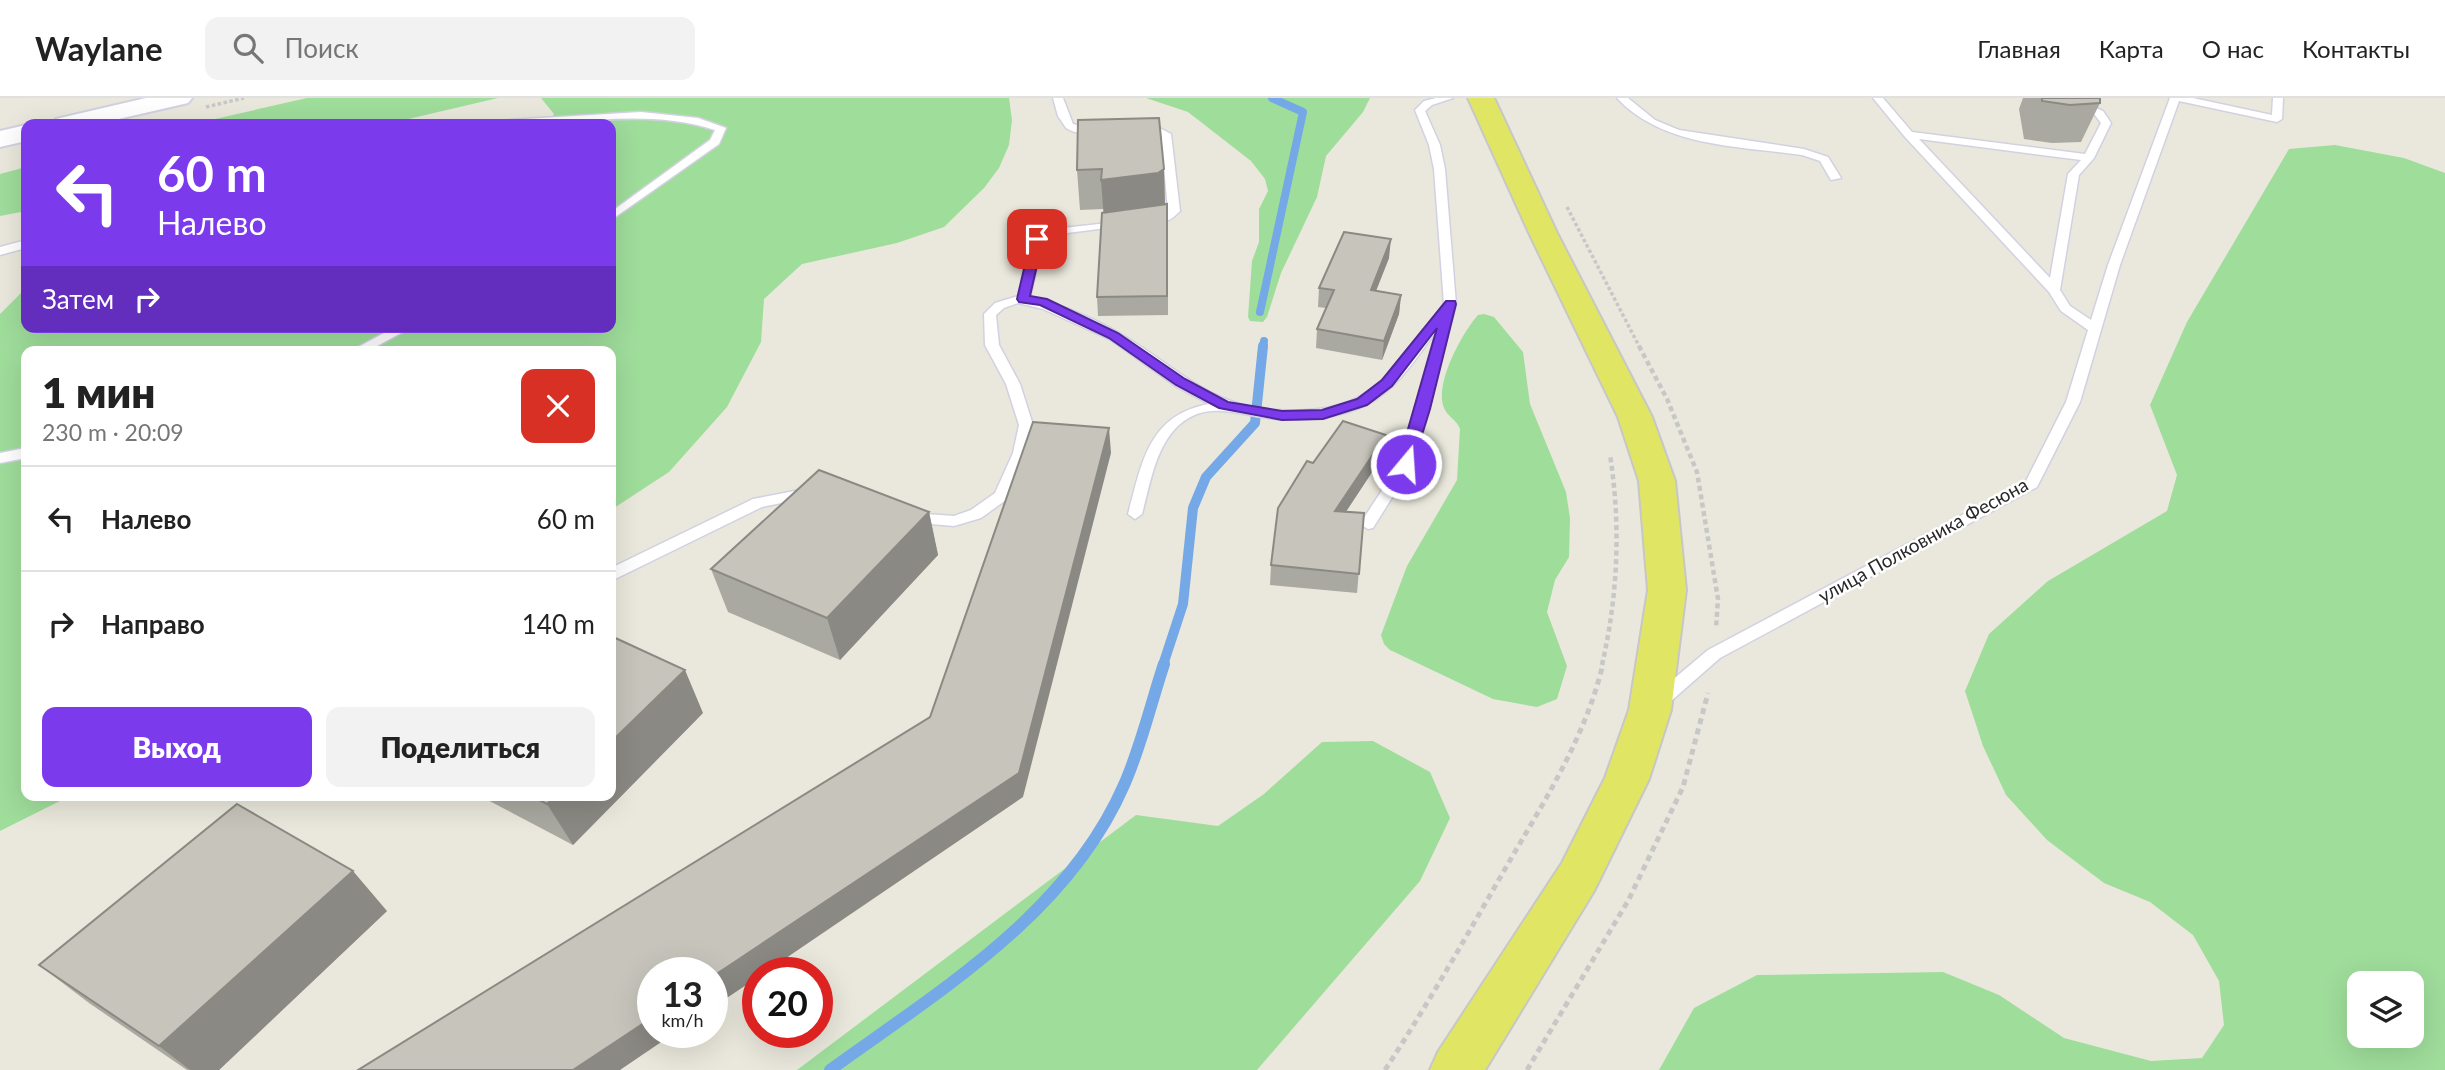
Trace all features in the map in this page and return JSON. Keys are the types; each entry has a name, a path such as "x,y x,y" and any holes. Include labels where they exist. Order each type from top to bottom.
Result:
{"main road":[{"path":"1456,1070 1578,877 1627,779 1650,710 1667,590 1657,481 1635,417 1544,235 1481,98"}],"street":[{"path":"87,119 179,98"},
{"path":"0,139 21,134"}],"lane":[{"path":"1023,299 1040,233 1164,219 1174,211 1166,134 1156,129 1073,130 1065,125 1058,98"},
{"path":"1368,524 1406,464 1450,304 1436,147 1422,123 1420,110 1439,98 1448,98"},
{"path":"1622,98 1651,122 1677,133 1804,152 1824,159 1835,178"},
{"path":"1878,98 1909,135 2054,290 2065,308 2094,328"},
{"path":"2177,98 2277,119 2278,98"},
{"name":"улица Полковника Фесюна","path":"1650,710 1714,654 2032,484 2073,402 2094,328 2177,98"},
{"path":"2054,290 2074,174 2089,159 2106,122 2099,113 2082,104 2070,103"},
{"path":"602,119 668,116 704,121 721,128 715,142 616,213"},
{"path":"1909,135 2089,159"},
{"path":"0,251 21,245"},
{"path":"896,514 908,518 954,521 976,514 1001,496 1020,453 1026,425 1013,384 992,345 990,314 999,303 1023,299 1043,302 1114,335 1181,382 1224,405 1282,416 1323,414 1362,402 1387,383 1450,304"},
{"path":"367,346 394,333"},
{"path":"1135,514 1154,449 1165,433 1186,415 1224,405"},
{"path":"0,458 21,454"},
{"path":"616,573 758,503 823,491"}],"path":[{"path":"1385,1070 1422,1015 1575,745 1607,653 1616,584 1615,482 1607,442"}],"green space":[{"path":"307,98 498,98 408,119 215,119"},
{"path":"541,98 1009,98 1012,120 1009,145 999,168 984,188 944,227 897,243 802,264 764,299 761,342 727,407 669,472 616,507 616,346 21,346 21,801 60,801 0,831 0,314 21,293 21,333 616,333 616,119 551,119 554,114"},
{"path":"1146,98 1370,98 1363,112 1326,156 1317,197 1281,273 1263,322 1250,321 1248,317 1252,261 1259,242 1259,209 1268,191 1265,179 1251,161 1188,112"},
{"path":"2335,145 2404,158 2445,173 2445,1070 1659,1070 1694,1008 1757,975 1943,972 1999,995 2064,1038 2151,1061 2202,1058 2224,1025 2219,981 2193,935 2150,902 2104,883 2047,840 2006,795 1983,746 1965,691 1989,634 2048,581 2167,511 2177,475 2150,405 2187,322 2289,149"},
{"path":"21,168 21,212 0,216 0,174"},
{"path":"1478,315 1494,317 1523,352 1530,404 1566,492 1570,518 1569,557 1555,580 1547,612 1567,666 1557,699 1537,707 1493,699 1390,650 1381,635 1407,566 1457,480 1460,429 1444,408 1443,386 1451,359 1465,334"},
{"path":"1373,741 1430,772 1450,818 1420,881 1257,1070 797,1070 826,1048 833,1048 833,1043 1136,815 1218,826 1264,794 1322,742"}],"building":[{"path":"2042,98 2100,98 2100,103 2070,105 2042,101"},
{"path":"1159,118 1164,169 1158,173 1101,180 1102,169 1077,170 1078,120"},
{"path":"1167,204 1167,296 1097,297 1102,213"},
{"path":"1344,232 1391,239 1371,290 1401,295 1384,341 1317,329 1334,290 1319,288"},
{"path":"1343,421 1386,435 1335,511 1364,513 1359,574 1271,565 1278,508 1307,461 1313,463"},
{"path":"1033,422 1109,428 1019,773 728,966 728,957 637,957 637,1028 573,1070 358,1070 930,717"},
{"path":"819,470 929,512 827,618 711,569"},
{"path":"616,638 685,670 616,737"},
{"path":"237,804 353,871 159,1046 39,965"}],"waterway":[{"path":"1260,312 1303,112 1272,98"},
{"path":"1263,348 1264,341"},
{"path":"1163,665 1183,604 1193,508 1206,477 1255,423 1263,346"},
{"path":"830,1070 997,946 1035,911 1070,873 1100,831 1124,785 1164,664"}],"route":[{"path":"1037,239 1023,299 1043,302 1114,335 1181,382 1224,405 1282,416 1323,414 1362,402 1387,383 1450,304 1406,464"}]}
